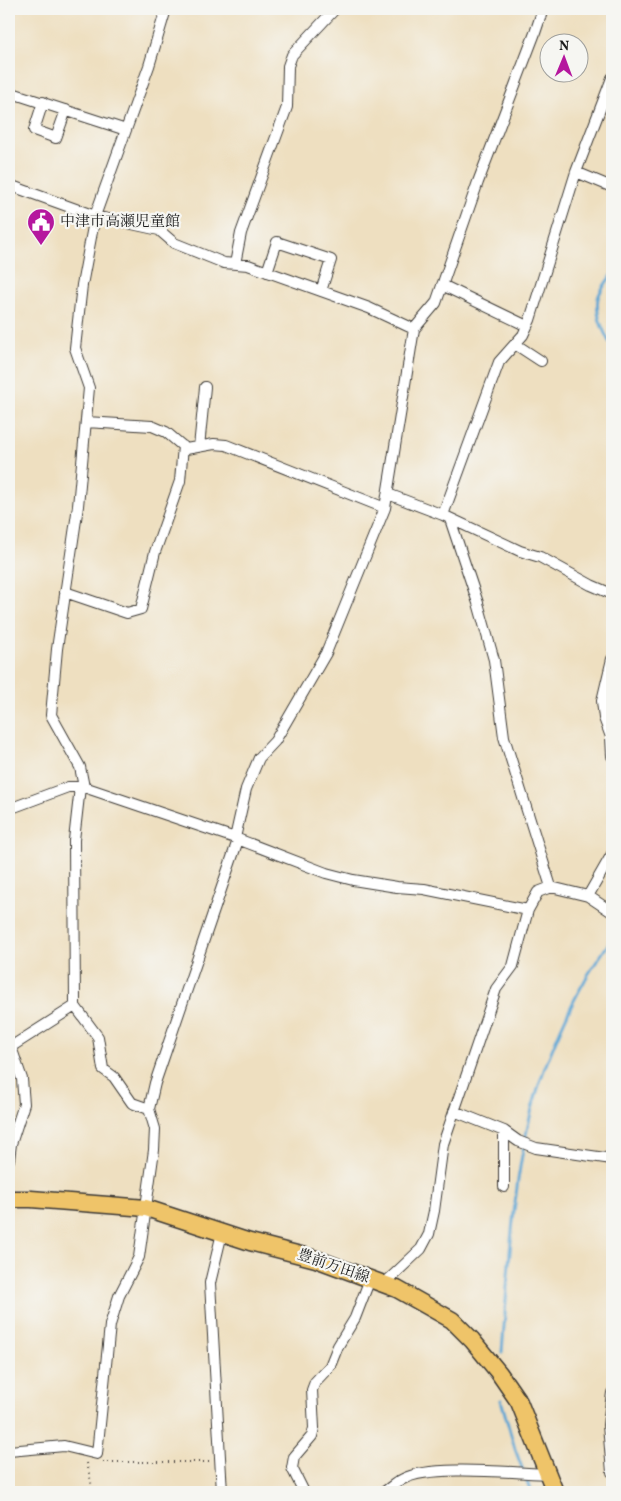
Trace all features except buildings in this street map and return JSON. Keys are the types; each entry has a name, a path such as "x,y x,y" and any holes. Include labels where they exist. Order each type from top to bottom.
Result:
{"main road":[{"name":"豊前万田線","path":"9,1200 146,1208 222,1233 316,1259 396,1289 452,1320 472,1340 499,1373 519,1402 555,1492"}],"street":[{"path":"149,1109 132,1103 114,1077 103,1069 98,1037 75,1006 74,840 82,787 80,767 51,715 57,649 78,506 89,388 75,348 84,269 95,216 149,66 166,9"},
{"path":"235,264 241,233 287,107 288,66 292,55 335,9"},
{"path":"9,1451 64,1446 97,1454 110,1325 119,1296 139,1257 154,1150 154,1129 149,1109 155,1083 236,839 246,789 259,758 275,741 326,653 386,508 414,329 436,303 478,182 543,9"},
{"path":"551,887 504,737 494,660 478,603 447,517 499,362 523,335 528,326 576,172 612,78"},
{"path":"9,92 126,130"},
{"path":"43,102 34,130 56,138 66,110"},
{"path":"576,172 612,187"},
{"path":"9,185 95,216 159,230 174,243 224,263 248,265 369,308 414,329"},
{"path":"267,272 277,242 332,260 322,291"},
{"path":"442,285 528,326"},
{"path":"515,344 541,362"},
{"path":"199,447 205,387"},
{"path":"86,422 152,426 166,432 186,449 214,444 226,445 386,508"},
{"path":"66,592 127,614 141,609 156,552 180,481 183,446"},
{"path":"388,494 447,517 520,551 540,557 591,585 612,594"},
{"path":"612,659 602,701 604,718 612,737 612,756"},
{"path":"9,809 68,787 82,787 236,839 326,874 397,887 424,889 528,910"},
{"path":"588,896 612,854"},
{"path":"304,1492 292,1468 294,1456 312,1436 314,1428 312,1390 316,1382 330,1366 338,1346 377,1282 421,1249 429,1234 443,1144 496,989 513,966 528,910 538,892 551,887 588,896 612,912"},
{"path":"9,1160 10,1144 24,1104 22,1079 10,1048 75,1006"},
{"path":"454,1111 504,1131 518,1141 536,1148 612,1159"},
{"path":"504,1131 504,1187"},
{"path":"222,1233 210,1283 222,1492"},
{"path":"612,1393 608,1425 612,1472"},
{"path":"384,1492 404,1478 427,1472 476,1471 548,1474"}],"path":[{"path":"85,1451 93,1492"},
{"path":"97,1454 103,1462 220,1462"}],"waterway":[{"path":"612,274 600,292 597,304 601,324 612,347"},
{"path":"502,1352 511,1240 520,1164 537,1091 569,1010 587,976 612,937"},
{"path":"501,1400 515,1449 531,1492"}],"place":[{"name":"中津市高瀬児童館","path":"41,246"}]}
